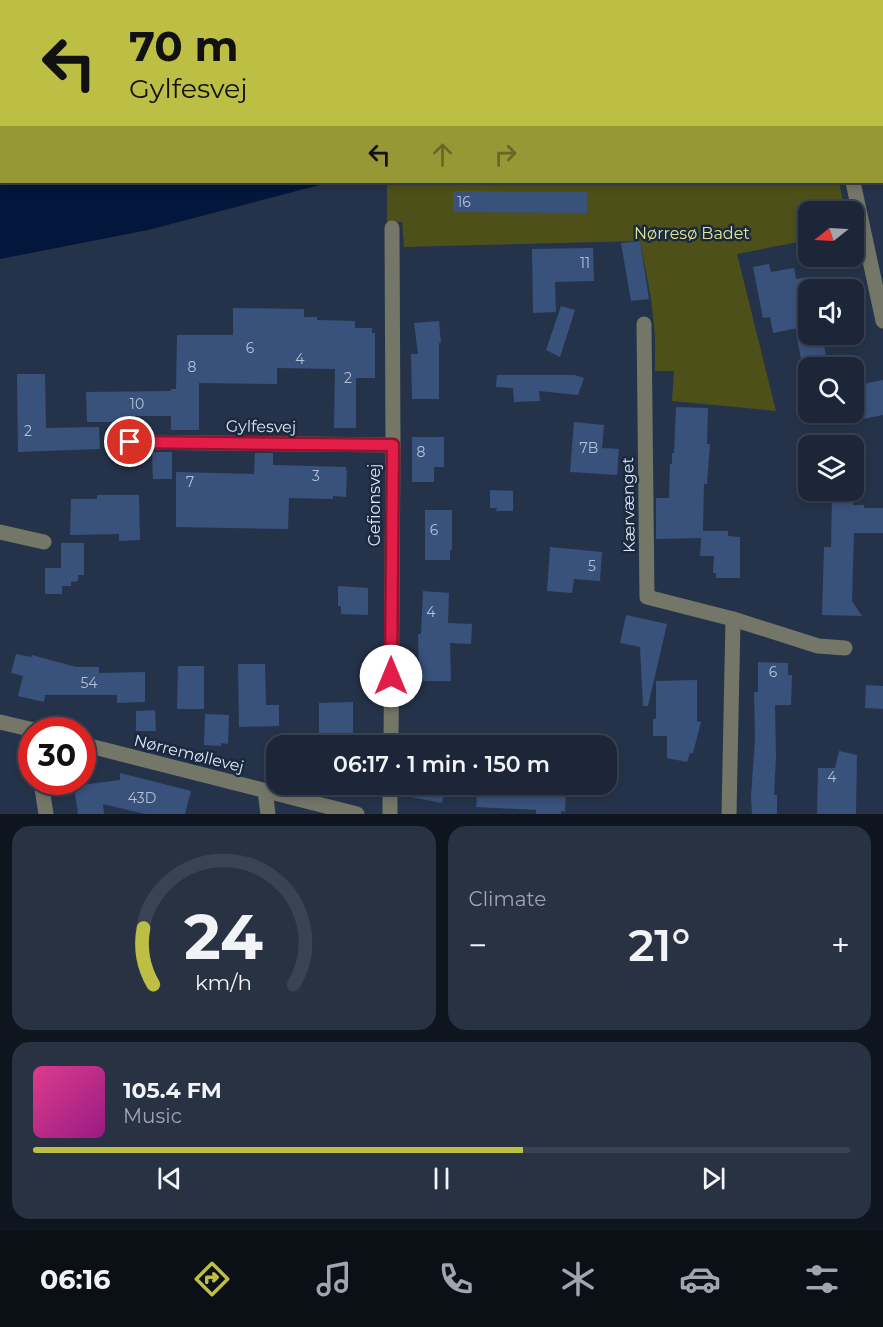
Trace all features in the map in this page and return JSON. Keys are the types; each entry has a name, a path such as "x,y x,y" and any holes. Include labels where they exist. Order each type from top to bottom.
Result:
{"street":[{"path":"853,183 883,321"},
{"name":"Gefionsvej","path":"390,735 393,445 392,228"},
{"name":"Kærvænget","path":"644,324 647,597 733,619 818,646 845,648"},
{"name":"Gylfesvej","path":"130,442 393,445"},
{"path":"0,532 44,542"},
{"path":"729,814 733,619"},
{"path":"0,722 18,726"},
{"name":"Nørremøllevej","path":"96,748 266,791"},
{"path":"43,795 46,814"},
{"path":"266,795 268,814"},
{"name":"Nørremøllevej","path":"282,795 357,814"},
{"path":"390,795 390,814"}],"green space":[{"name":"Nørresø Badet","path":"387,183 839,183 843,201 798,201 798,242 737,254 776,411 672,401 674,371 655,371 655,336 651,298 640,241 404,247 402,222 387,222"}],"water":[{"path":"0,183 327,183 148,230 0,259"}],"building":[{"name":"Nørresø Badet","path":"453,191 587,192 587,213 453,212"},
{"path":"640,241 649,299 631,301 621,243"},
{"path":"593,248 594,281 555,282 556,312 533,313 532,249"},
{"path":"769,264 771,272 794,268 796,279 807,277 807,279 798,279 798,328 773,333 770,317 763,318 753,267"},
{"path":"561,306 575,310 560,357 546,350"},
{"path":"233,308 304,309 304,317 317,317 317,320 355,321 355,328 372,328 372,333 375,333 375,378 356,378 356,428 334,428 335,369 277,368 277,384 199,383 199,430 171,430 171,416 129,416 129,422 87,422 86,392 171,391 171,389 176,389 177,335 233,335"},
{"path":"439,321 441,343 439,343 439,399 412,399 411,354 418,354 414,323"},
{"path":"798,345 824,345 826,357 801,357"},
{"path":"17,374 45,374 46,428 99,427 100,449 18,452"},
{"path":"497,375 574,375 584,378 578,395 539,391 540,401 514,402 513,388 496,387"},
{"path":"883,380 883,415 864,419 864,384"},
{"path":"676,407 708,408 707,444 710,444 707,484 704,484 703,531 728,531 728,536 740,537 740,578 716,578 716,573 713,573 714,556 700,556 701,538 656,539 656,498 669,498"},
{"path":"574,422 604,425 602,448 619,449 617,475 570,472"},
{"path":"412,437 444,437 444,467 434,467 434,482 412,482"},
{"path":"152,452 172,452 172,479 153,479"},
{"path":"255,453 273,453 273,465 346,467 346,497 289,498 288,529 176,527 176,472 254,474"},
{"path":"490,490 513,491 513,511 496,511 497,508 490,508"},
{"path":"97,495 139,495 140,540 119,541 119,534 70,535 71,499 97,499"},
{"path":"832,501 853,501 853,505 864,505 864,508 883,508 883,533 854,533 852,601 862,616 822,615 824,547 831,547"},
{"path":"425,510 452,510 450,560 425,560"},
{"path":"61,543 84,543 84,575 78,575 78,581 71,582 71,586 62,586 62,594 45,594 45,568 61,568"},
{"path":"550,547 602,552 600,581 574,579 572,593 547,591"},
{"path":"338,586 368,588 368,615 341,614 341,606 338,606"},
{"path":"423,591 449,593 448,623 472,624 471,644 450,643 451,681 419,681 418,634 421,634"},
{"path":"626,615 667,624 648,706 643,706 640,647 620,643"},
{"path":"16,654 31,657 32,655 76,667 99,667 99,673 145,672 145,702 117,703 117,695 45,695 44,702 18,696 23,676 11,673"},
{"path":"758,662 788,663 788,675 792,675 791,705 775,705 774,795 777,795 777,814 752,814 754,692 758,692"},
{"path":"238,664 265,664 266,705 279,705 279,726 239,727"},
{"path":"178,666 204,666 204,709 177,709"},
{"path":"697,680 697,721 701,722 693,753 690,753 687,762 667,758 667,736 653,736 653,719 656,719 656,681"},
{"path":"866,685 883,686 883,709 865,708"},
{"path":"353,702 353,735 319,735 319,703"},
{"path":"155,710 156,731 136,731 136,711"},
{"path":"205,714 229,715 228,744 204,745"},
{"path":"839,751 857,755 856,814 817,814 818,768 835,768"},
{"path":"120,773 191,791 185,814 145,814 103,804 104,814 78,814 75,795 96,795 96,783 120,780"},
{"path":"400,795 444,795 442,803"},
{"path":"477,795 566,795 565,812 561,811 561,814 536,814 536,810 476,807"}],"route":[{"path":"130,442 393,445 391,676"}]}
